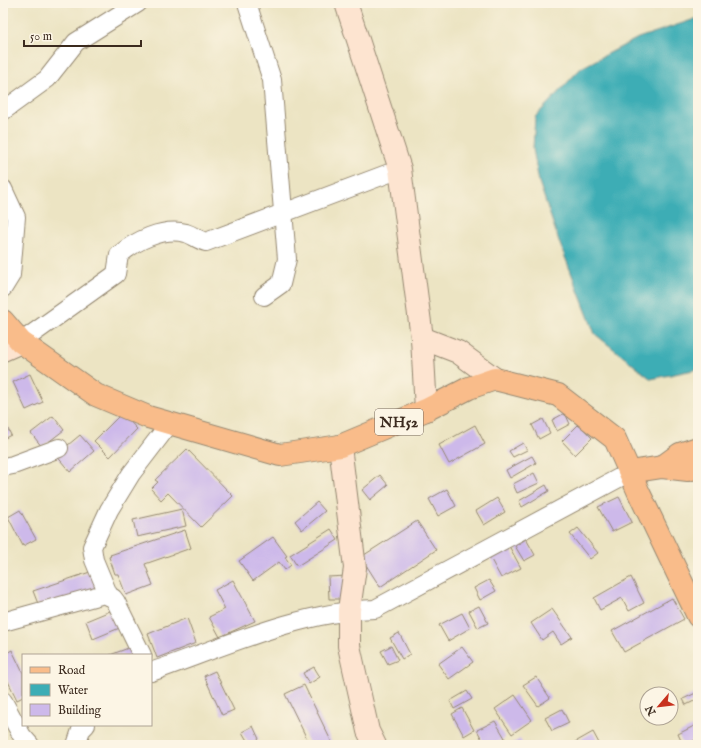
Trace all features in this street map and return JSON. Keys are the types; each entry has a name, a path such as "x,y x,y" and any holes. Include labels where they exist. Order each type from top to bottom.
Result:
{"main road":[{"name":"NH52","path":"3,321 12,346 96,395 148,417 280,455 340,446 426,410 469,388 495,379"},
{"path":"495,379 558,395 615,439 698,616"},
{"path":"662,467 680,454 698,448"},
{"path":"630,472 662,467 688,470 698,467"}],"street":[{"path":"3,111 47,79 76,42 138,3"},
{"path":"247,3 272,80 287,259 281,284 264,296"},
{"path":"346,3 400,169 422,338 426,410"},
{"path":"12,346 116,274 119,255 135,243 174,231 188,233 206,242 284,211 400,169"},
{"path":"3,189 16,217 11,275 3,288"},
{"path":"422,338 458,352 495,379"},
{"path":"109,596 94,560 92,547 109,510 131,474 170,423"},
{"path":"340,446 355,568 349,610 349,646 368,731 375,745"},
{"path":"3,467 13,465 59,448"},
{"path":"152,672 277,628 349,610 375,609 630,472"},
{"path":"3,622 104,594 113,598 116,602 142,654"},
{"path":"3,701 22,736 30,745"},
{"path":"76,745 85,726"}],"water":[{"path":"698,18 698,369 651,379 595,334 560,244 539,182 533,149 535,117 581,68 638,38"}],"building":[{"path":"30,374 43,402 26,410 13,382"},
{"path":"122,413 137,429 110,457 94,441"},
{"path":"565,413 570,424 557,431 552,420"},
{"path":"53,416 64,430 42,447 31,433"},
{"path":"3,419 11,435 3,439"},
{"path":"543,419 550,433 539,439 532,425"},
{"path":"579,424 592,438 575,455 562,441"},
{"path":"475,425 485,444 449,464 439,445"},
{"path":"80,435 94,451 70,472 56,455"},
{"path":"523,443 527,450 513,457 509,451"},
{"path":"187,449 233,496 201,527 168,493 161,500 151,489 158,482 155,480"},
{"path":"532,456 536,463 510,478 506,470"},
{"path":"534,473 539,483 517,493 513,484"},
{"path":"380,475 388,485 370,500 362,490"},
{"path":"546,485 549,491 522,507 519,501"},
{"path":"447,489 456,506 438,516 429,499"},
{"path":"619,497 632,522 612,532 598,507"},
{"path":"497,498 505,512 484,525 476,511"},
{"path":"317,502 325,511 302,530 295,521"},
{"path":"182,509 186,526 137,537 133,520"},
{"path":"20,510 36,539 23,546 8,517"},
{"path":"417,521 436,550 380,587 361,557"},
{"path":"578,528 598,553 590,559 570,534"},
{"path":"331,529 338,540 297,566 290,555"},
{"path":"185,530 191,548 145,564 153,585 126,595 118,574 115,574 109,557 111,556 110,555"},
{"path":"273,537 287,556 285,557 291,565 285,570 279,562 253,581 239,561"},
{"path":"526,539 535,555 524,561 515,546"},
{"path":"509,546 521,568 501,578 489,556"},
{"path":"96,570 102,587 40,609 33,591"},
{"path":"347,576 348,599 329,599 328,577"},
{"path":"631,577 644,603 629,611 622,598 600,610 594,598"},
{"path":"233,580 255,621 220,637 209,617 225,609 215,590"},
{"path":"489,580 496,591 480,600 474,588"},
{"path":"672,598 684,619 624,652 612,631"},
{"path":"479,606 488,623 478,628 469,611"},
{"path":"115,609 122,627 93,639 86,621"},
{"path":"552,609 572,637 561,644 553,632 542,640 531,623"},
{"path":"462,613 470,628 448,641 439,625"},
{"path":"187,618 196,643 157,658 148,634"},
{"path":"399,633 410,654 402,659 390,638"},
{"path":"391,646 398,660 388,664 381,651"},
{"path":"131,647 134,654 113,654"},
{"path":"462,647 473,662 449,679 438,664"},
{"path":"12,650 22,671 22,698 17,700 3,671 3,655"},
{"path":"314,667 320,677 309,684 303,673"},
{"path":"215,671 234,710 222,715 204,676"},
{"path":"536,677 550,698 538,706 523,685"},
{"path":"304,685 333,745 310,745 285,694"},
{"path":"467,691 472,699 454,709 450,701"},
{"path":"698,692 698,699 686,705 683,699"},
{"path":"515,695 532,720 512,734 495,709"},
{"path":"462,708 474,730 464,736 452,714"},
{"path":"562,709 569,723 552,731 545,718"},
{"path":"495,721 505,738 492,745 485,745 477,730"},
{"path":"698,724 698,739 683,745 678,734"},
{"path":"253,726 259,739 249,744 242,732"},
{"path":"593,732 600,745 570,745"},
{"path":"520,739 523,745 510,745"}]}
